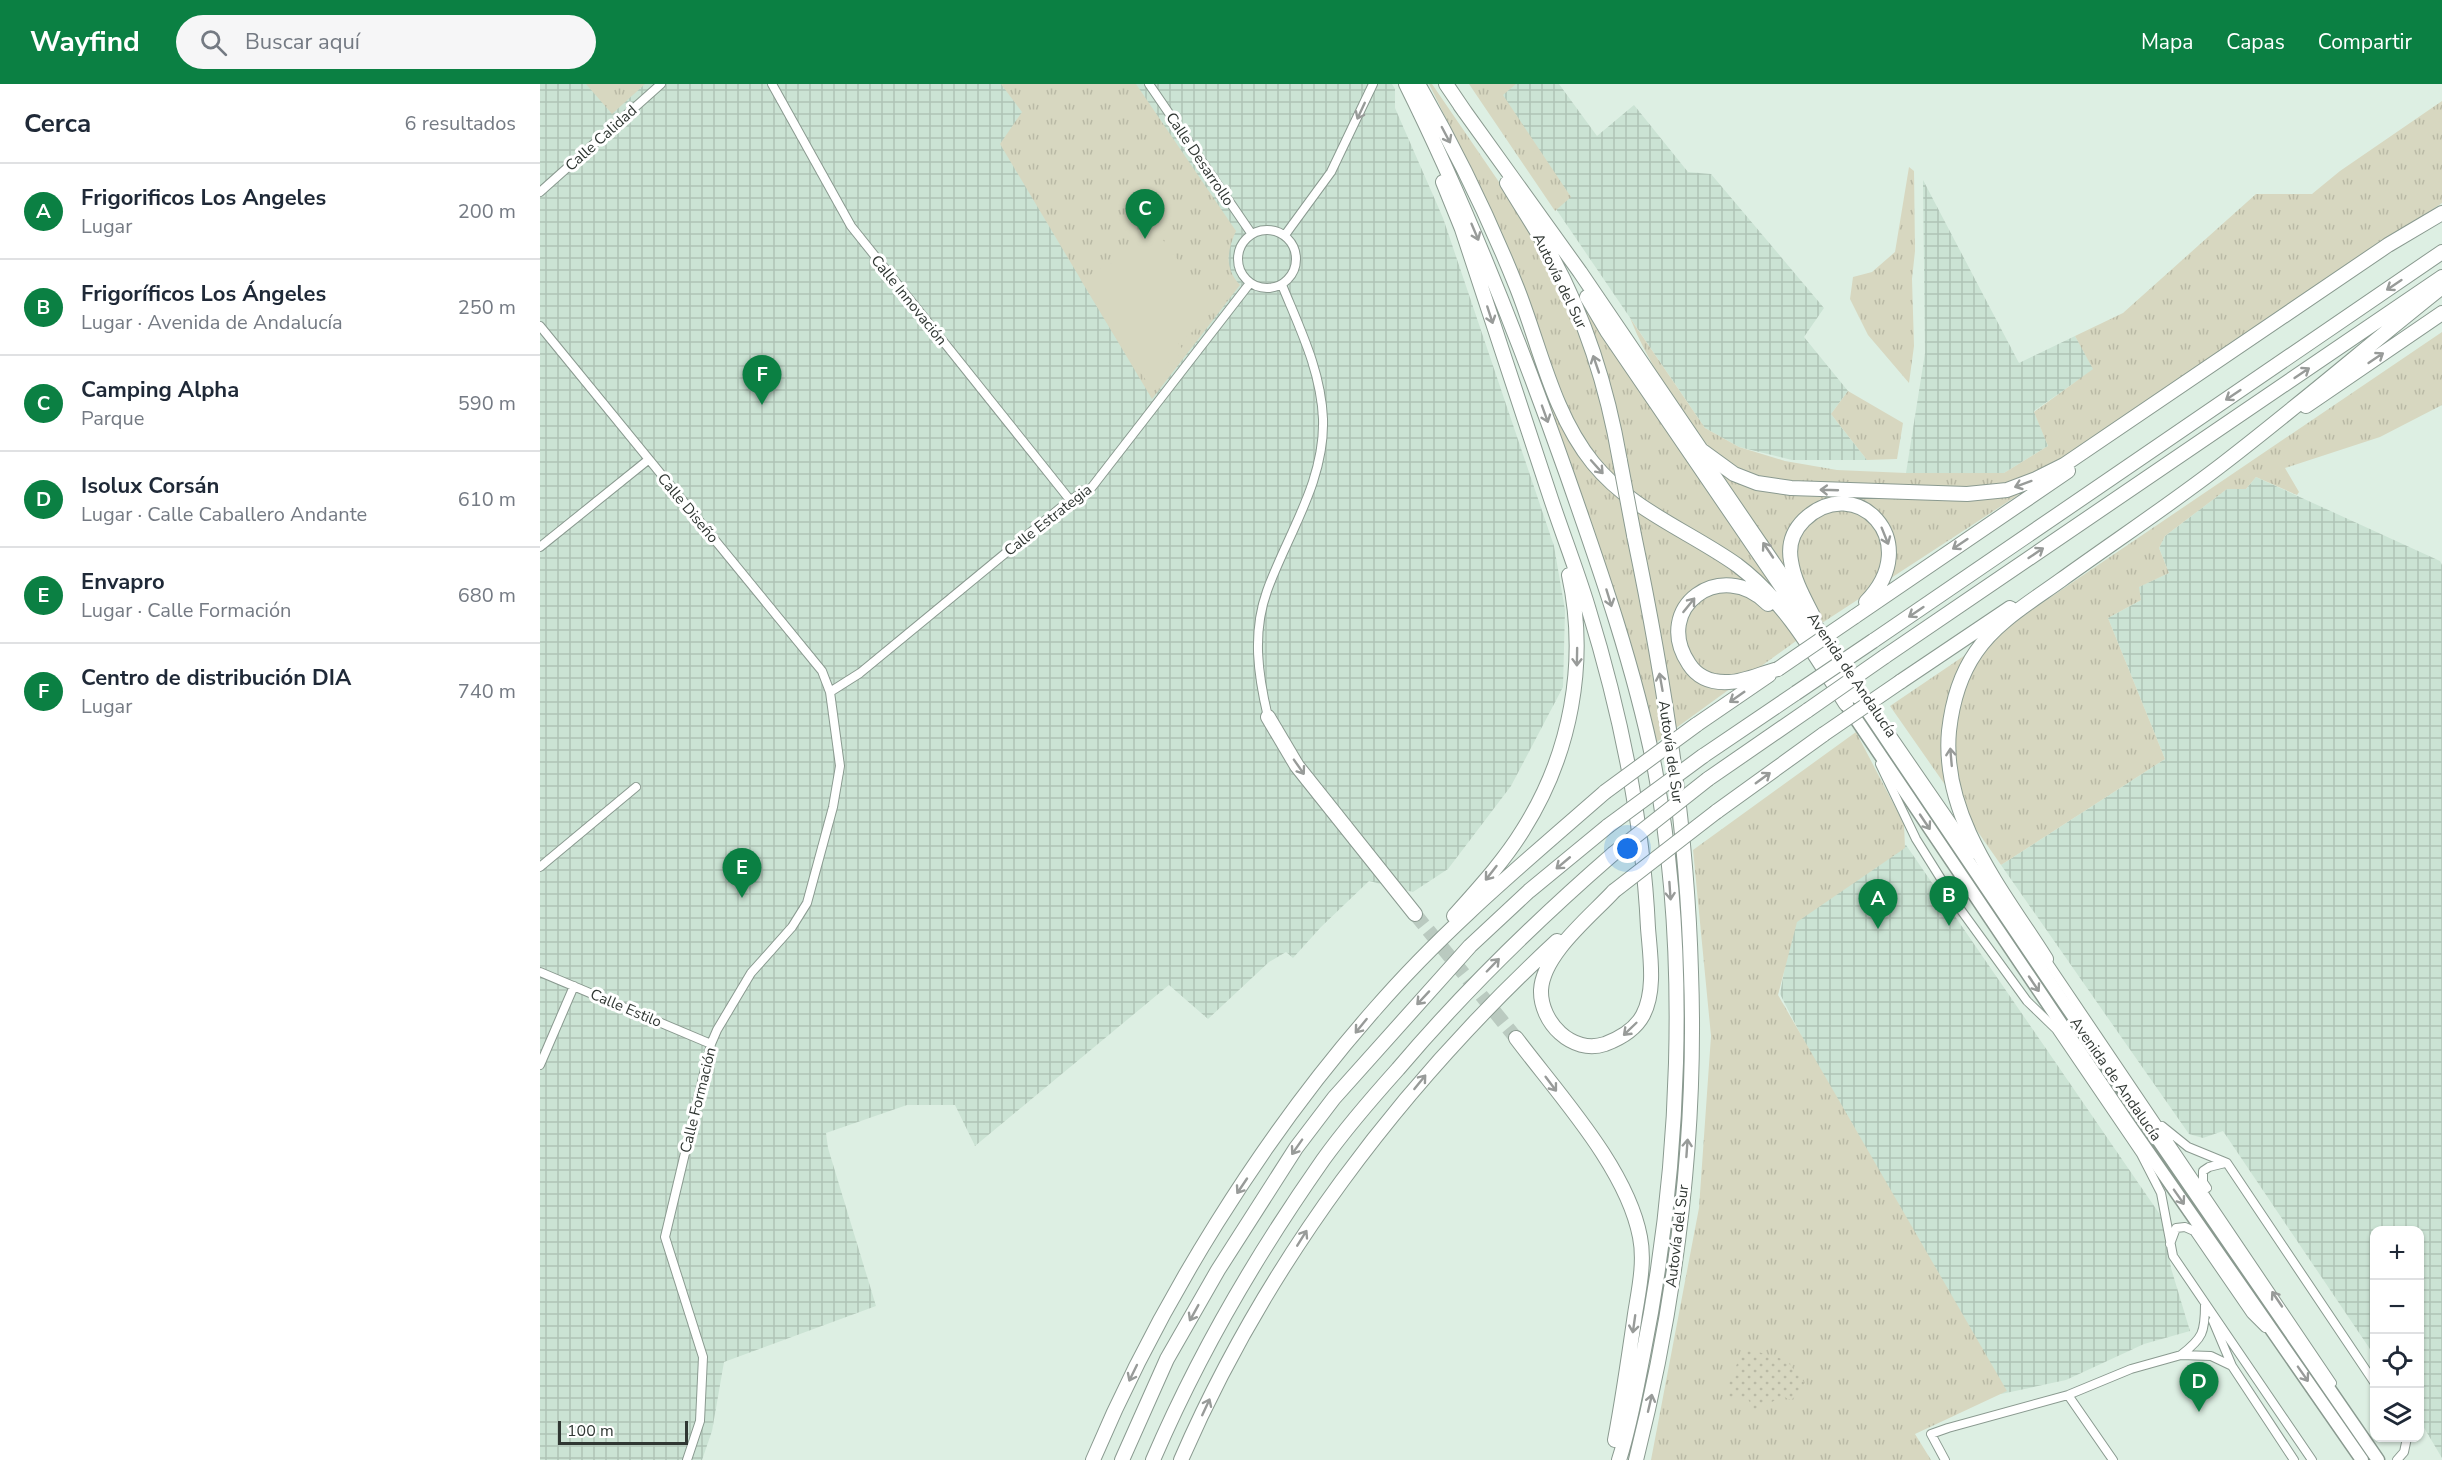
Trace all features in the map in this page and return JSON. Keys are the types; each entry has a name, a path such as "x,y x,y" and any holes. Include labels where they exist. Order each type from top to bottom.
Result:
{"highway":[{"path":"1404,84 1404,96 1440,172 1462,229 1588,607 1627,753 1647,894 1651,977 1649,998 1644,1014 1634,1027 1621,1038 1598,1046 1576,1042 1559,1033 1548,1020 1541,1001 1542,981 1549,962 1614,891"},
{"name":"Autovía del Sur","path":"1404,84 1475,230 1562,462 1602,575 1629,663 1657,782 1665,835 1672,921 1675,1055 1673,1108 1667,1188 1650,1317 1619,1460"},
{"path":"1418,84 1481,202 1518,291 1557,398 1578,441 1593,463 1622,492 1737,566 1766,590 1851,700"},
{"name":"Autovía del Sur","path":"1446,84 1461,105 1552,258 1575,305 1612,414 1667,719 1680,816 1692,973 1690,1105 1677,1245 1655,1378 1636,1460"},
{"path":"1461,105 1701,450 1734,474 1774,486 1966,494 2007,489 2036,479 2064,465 2388,245 2442,214"},
{"path":"1525,194 1607,331 1851,700"},
{"path":"1093,1460 1145,1347 1221,1218 1312,1087 1375,1009 1429,952 1515,870 1605,792 1696,725 2442,214"},
{"path":"1122,1460 1167,1359 1218,1270 1296,1148 1334,1098 1470,946 1529,891 1608,826 1703,756 2442,252"},
{"path":"1153,1460 1169,1423 1218,1328 1259,1258 1317,1170 1364,1108 1493,964 1546,912 1613,854 1708,779 2442,277"},
{"path":"2046,959 1987,866 1962,818 1953,781 1949,734 1956,696 1976,651 2009,619 2224,463 2442,287"},
{"path":"1181,1460 1215,1387 1268,1293 1310,1225 1364,1151 1436,1062 1508,987 1614,891 1824,734 2442,313"},
{"path":"1813,616 1796,581 1790,559 1791,541 1797,526 1812,512 1830,504 1843,503 1868,512 1876,520 1888,539 1890,550 1889,562 1878,590 1854,617"},
{"path":"1429,952 1453,918 1523,831 1546,789 1561,750 1572,705 1577,659 1574,594 1557,517"},
{"path":"1778,669 1730,682 1702,678 1693,672 1678,643 1677,630 1684,609 1692,599 1714,586 1726,584 1740,586 1755,593 1776,611 1812,664 1851,700"},
{"path":"1268,717 1297,766 1415,914"},
{"path":"1516,1038 1605,1155 1634,1213 1641,1239 1642,1266 1624,1393 1611,1460"},
{"path":"1163,1460 1218,1328"}],"main road":[{"name":"Avenida de Andalucía","path":"1851,700 1866,735 2126,1120 2362,1460"},
{"name":"Avenida de Andalucía","path":"1851,700 2377,1457"}],"street":[{"name":"Calle Calidad","path":"540,192 661,84"},
{"name":"Calle Innovación","path":"772,84 850,226 1070,500"},
{"name":"Calle Desarrollo","path":"1149,84 1251,233"},
{"path":"1285,235 1331,172 1373,84"},
{"path":"1266,229 1285,235 1292,245 1296,265 1290,277 1282,285 1260,289 1250,283 1239,267 1237,255 1242,243 1251,233 1266,229"},
{"name":"Calle Estrategia","path":"830,692 860,673 1070,500 1092,487 1250,283"},
{"path":"1268,717 1258,672 1258,632 1266,593 1308,495 1319,461 1323,420 1317,371 1282,285"},
{"name":"Calle Diseño","path":"540,326 822,671 830,692"},
{"name":"Avenida de Andalucía","path":"1701,450 1861,690 2228,1226"},
{"path":"540,547 648,460"},
{"name":"Calle Formación","path":"687,1460 700,1421 703,1357 665,1237 711,1044 751,973 792,927 807,903 833,807 840,766 830,692"},
{"path":"1866,735 1916,839 1958,906 2027,1001 2083,1057"},
{"path":"540,867 636,787"},
{"name":"Calle Estilo","path":"540,972 711,1044"},
{"path":"540,1065 574,986"},
{"path":"2056,1029 2141,1154"},
{"path":"2154,1119 2188,1147 2227,1163 2370,1376"},
{"path":"2126,1120 2162,1193 2173,1256 2312,1460"},
{"path":"2227,1163 2209,1167 2203,1172 2203,1182 2228,1226 2316,1358 2377,1457"},
{"path":"2170,1245 2176,1228 2185,1227 2194,1231 2251,1314 2281,1344"},
{"path":"2181,1355 2204,1334 2205,1303"},
{"path":"2205,1303 2232,1366 2294,1460"},
{"path":"1945,1460 1931,1434 2068,1395 2131,1369 2181,1355 2211,1356 2232,1366"},
{"path":"2068,1395 2113,1460"},
{"path":"2397,1460 2404,1452 2406,1442"}],"shaded area":[{"path":"540,84 1392,84 1395,89 1395,108 1443,218 1554,546 1565,610 1563,687 1511,786 1448,869 1413,892 1369,881 1321,927 1293,958 1286,952 1269,962 1208,1019 1169,985 975,1146 955,1105 907,1105 826,1133 828,1148 876,1306 724,1362 712,1431 702,1460 540,1460"},
{"path":"1515,84 1559,84 1597,136 1634,105 1688,172 1711,174 1824,308 1804,337 1848,391 1831,414 1867,460 1792,460 1739,447 1705,428 1556,209 1501,94"},
{"path":"1923,180 2019,363 2075,336 2094,369 2034,411 2048,446 2004,473 1906,473 1925,353"},
{"path":"2256,477 2440,561 2442,565 2442,1458 2424,1428 2424,1226 2370,1226 2370,1349 2223,1131 2203,1138 2189,1134 2001,865 2165,759 2108,618 2141,600 2138,587 2169,573 2159,548 2165,536 2227,489 2246,489"},
{"path":"1906,845 2163,1219 2171,1268 2190,1331 2144,1344 2066,1380 2001,1394 1895,1219 1780,994 1794,917"}],"green space":[{"path":"586,84 645,84 612,114"},
{"path":"1001,84 1136,84 1236,231 1229,252 1229,266 1240,285 1152,399 1000,144 1022,112"},
{"path":"1429,84 1432,84 1807,633 1654,744 1539,382 1486,199"},
{"path":"1469,84 1516,84 1503,95 1571,197 1555,211"},
{"path":"2442,101 2442,203 2112,425 2032,486 1822,623 1673,398 1645,351 1630,318 1705,428 1739,447 1785,461 1837,470 2004,473 2048,446 2034,412 2093,369 2075,336 2123,313 2256,194 2312,194 2340,171"},
{"path":"1909,167 1914,171 1915,251 1912,279 1914,346 1909,383 1868,335 1850,299 1853,277 1872,272 1895,252"},
{"path":"1154,228 1214,308 1193,324 1196,329 1178,343 1184,351 1164,365 1168,370 1149,384 1124,351 1081,280 1115,261 1114,258"},
{"path":"2442,332 2442,405 2380,437 2285,468 2299,492 2297,495 2256,477 2246,489 2227,489 2165,536 2159,548 2169,573 2139,587 2141,600 2108,618 2165,759 2001,865 1890,706"},
{"path":"1848,391 1903,423 1897,459 1867,460 1831,414"},
{"path":"1856,732 1904,824 1905,848 1797,922 1778,995 2007,1391 1915,1434 1931,1460 1651,1460 1699,1208 1711,1036 1693,850"},
{"path":"1751,1350 1786,1360 1807,1386 1791,1400 1782,1396 1755,1412 1748,1399 1727,1398 1730,1381 1742,1351"}],"tunnel":[{"path":"1415,914 1516,1038"}],"place":[{"name":"Camping Alpha","path":"1145,239"},
{"name":"Centro de distribución DIA","path":"762,405"},
{"name":"Envapro","path":"742,898"},
{"name":"Frigoríficos Los Ángeles","path":"1949,926"},
{"name":"Frigorificos Los Angeles","path":"1878,929"},
{"name":"Isolux Corsán","path":"2199,1412"}]}
